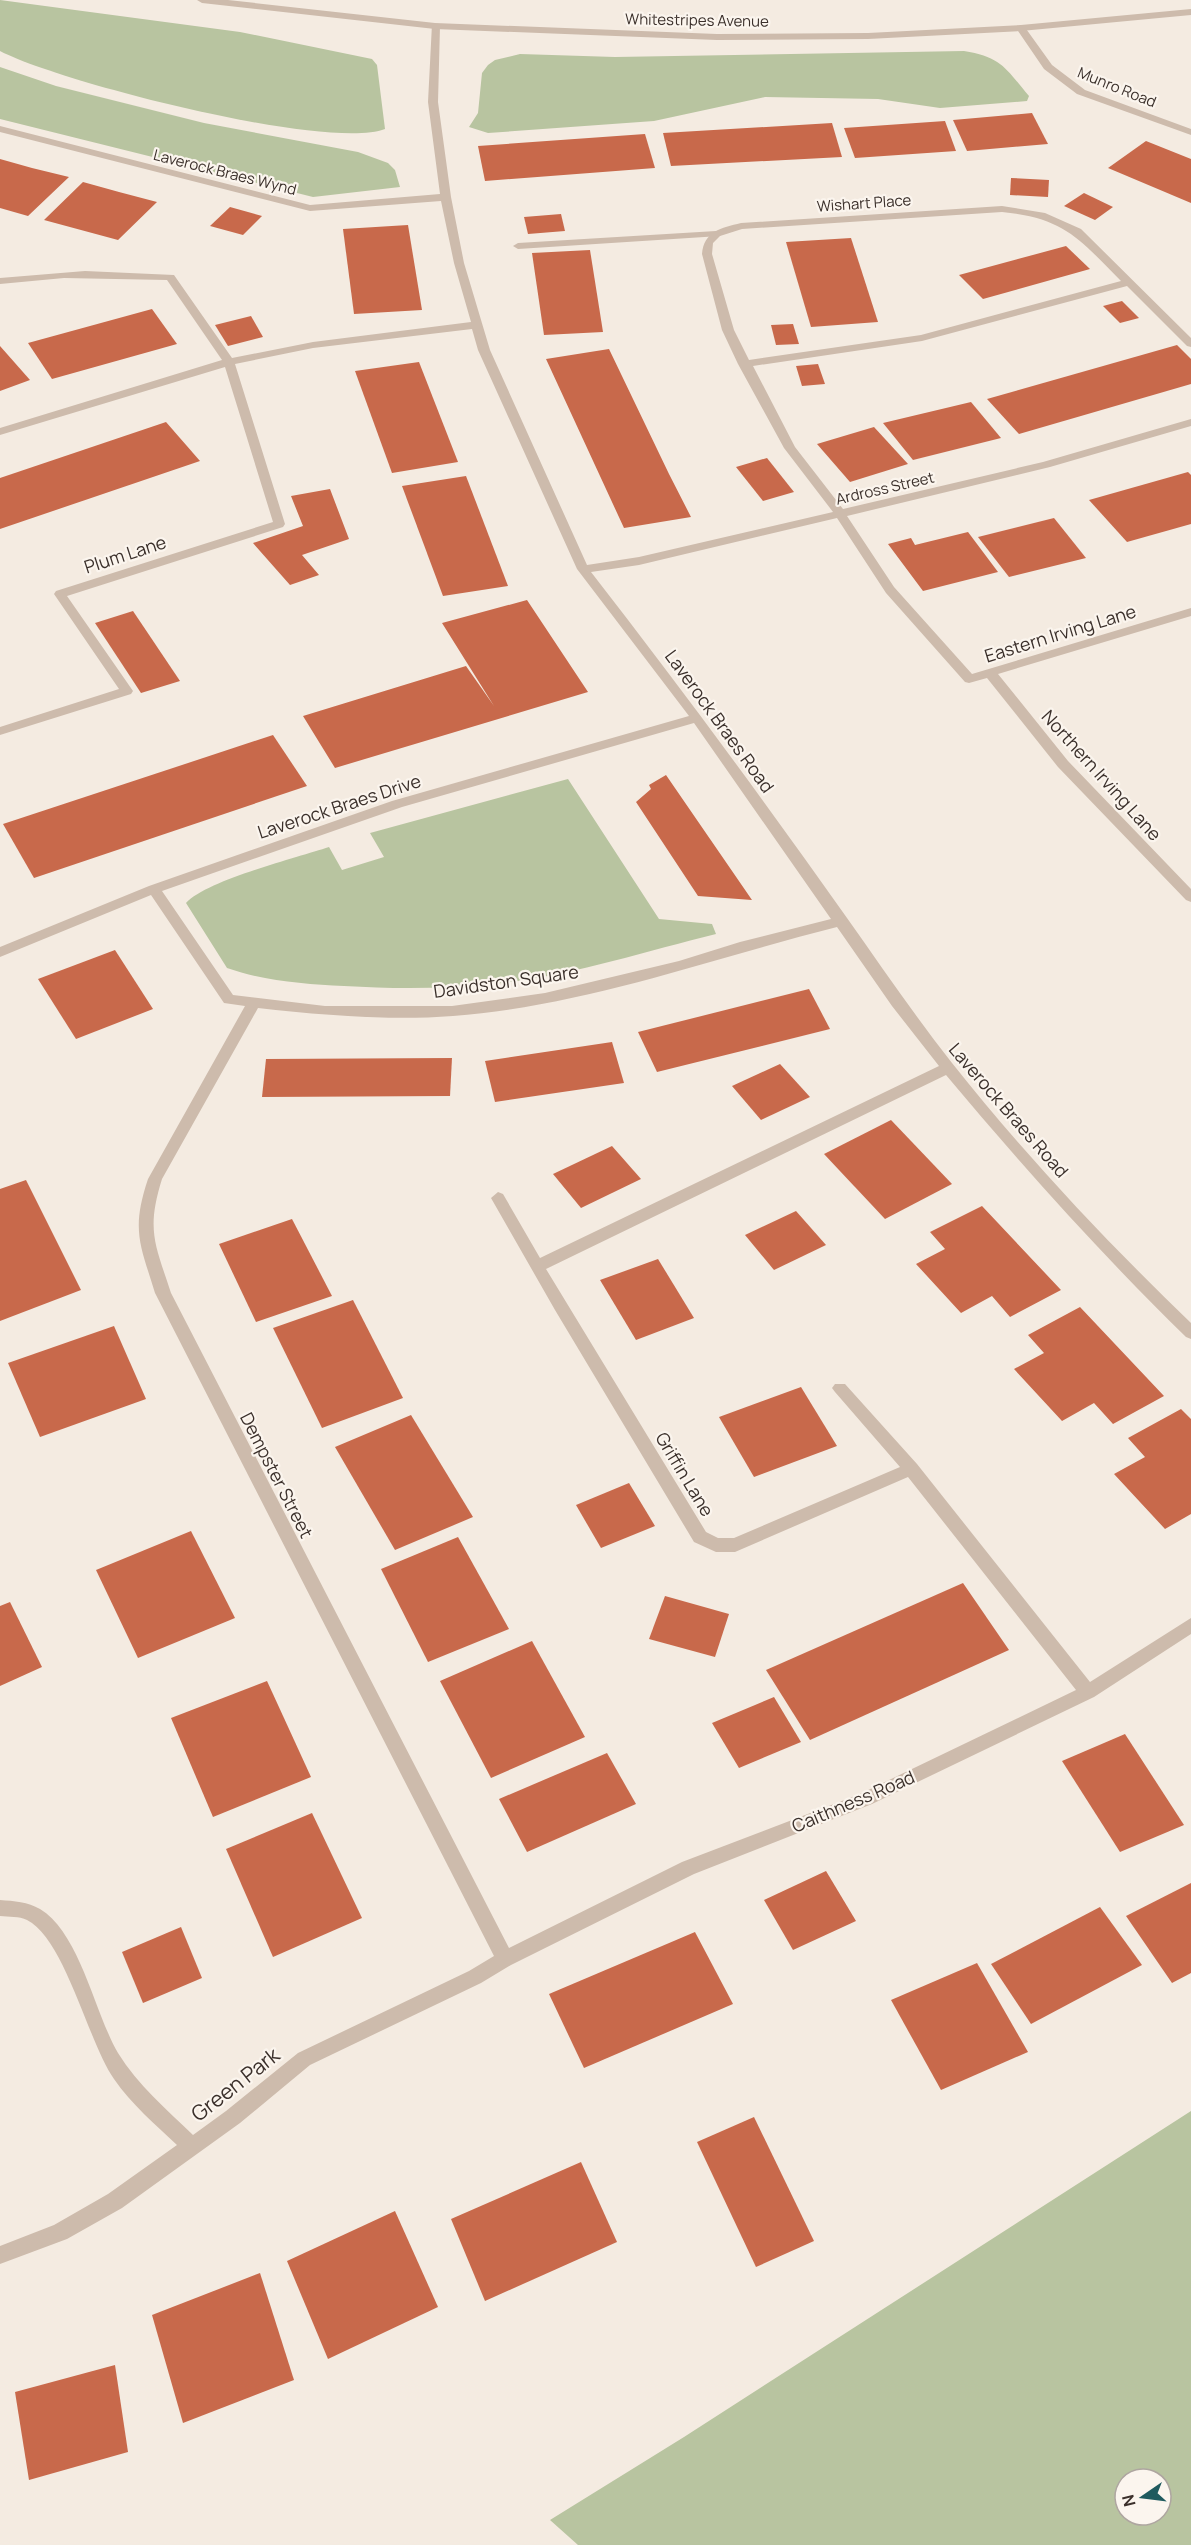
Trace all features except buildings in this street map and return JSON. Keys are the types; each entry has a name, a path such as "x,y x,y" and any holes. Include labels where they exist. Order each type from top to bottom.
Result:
{"street":[{"name":"Whitestripes Avenue","path":"202,0 435,26 717,37 868,36 1021,28 1191,12"},
{"name":"Laverock Braes Road","path":"435,26 433,102 446,197 459,263 484,351 583,569 697,718 897,1002 948,1068 1028,1161 1144,1287 1191,1334"},
{"name":"Munro Road","path":"1021,28 1048,67 1074,87 1191,132"},
{"name":"Laverock Braes Wynd","path":"0,129 310,208 446,197"},
{"name":"Wishart Place","path":"518,246 716,234 741,226 1002,209 1022,211 1057,220 1077,231 1191,344"},
{"path":"716,234 708,242 706,254 728,330 790,448 839,514"},
{"path":"0,281 43,276 170,277 229,362"},
{"path":"744,364 922,338 1130,282"},
{"path":"0,432 229,362 313,345 476,325"},
{"name":"Plum Lane","path":"0,732 127,691 60,594 279,524 229,362"},
{"name":"Ardross Street","path":"583,569 639,561 1046,465 1191,422"},
{"name":"Eastern Irving Lane","path":"839,514 890,590 969,679 1191,612"},
{"name":"Northern Irving Lane","path":"990,673 1063,764 1191,897"},
{"name":"Laverock Braes Drive","path":"0,952 154,889 397,804 697,718"},
{"name":"Davidston Square","path":"154,889 230,999 325,1011 452,1011 556,995 681,966 740,947 842,921"},
{"name":"Dempster Street","path":"254,1002 155,1179 146,1207 145,1235 152,1264 163,1293 240,1446 505,1959"},
{"path":"538,1266 948,1068"},
{"name":"Griffin Lane","path":"498,1198 700,1537 716,1545 735,1545 911,1469"},
{"path":"840,1388 911,1469 1088,1692"},
{"name":"Caithness Road","path":"505,1959 688,1869 866,1799 1088,1692 1191,1625"},
{"path":"0,1908 17,1910 35,1916 46,1928 60,1948 80,1986 120,2073 192,2147"},
{"name":"Green Park","path":"0,2255 60,2232 106,2206 233,2117 304,2059 475,1977 505,1959"}],"green space":[{"path":"0,0 240,32 372,59 377,65 385,129 354,133 309,130 253,122 132,95 31,64 0,51"},
{"path":"964,51 987,57 1002,66 1029,96 1027,101 940,108 878,99 765,97 654,121 488,133 469,127 478,113 482,73 495,60 520,54 615,57"},
{"path":"0,67 56,86 204,123 358,152 388,163 395,170 400,187 313,197 0,119"},
{"path":"568,779 659,919 712,924 716,934 606,963 494,984 438,988 329,985 270,979 227,968 186,903 197,894 232,878 329,847 342,870 384,857 370,833"},
{"path":"1191,2111 1191,2545 578,2545 550,2520 684,2437"}]}
